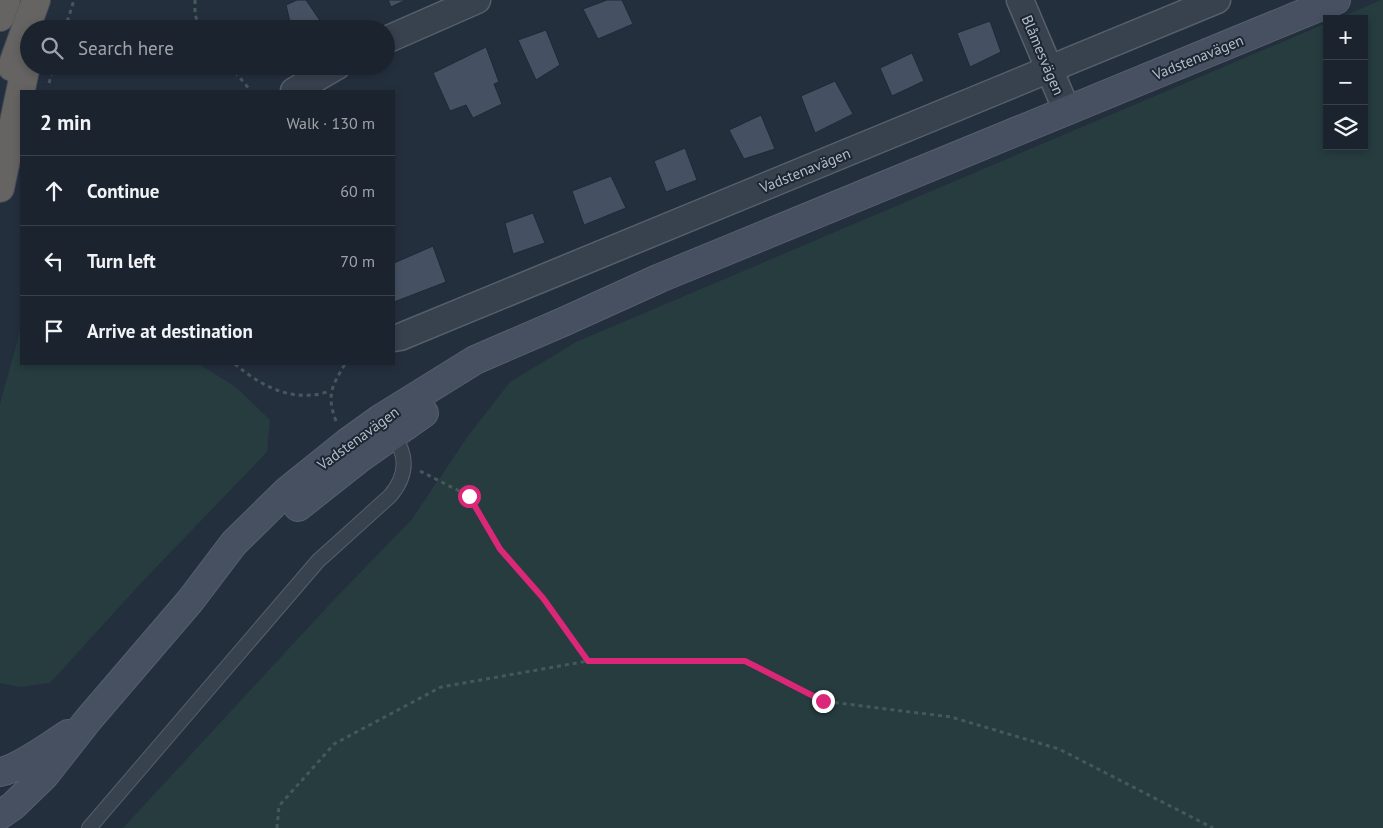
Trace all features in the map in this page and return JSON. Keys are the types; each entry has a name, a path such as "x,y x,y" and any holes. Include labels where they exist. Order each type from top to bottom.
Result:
{"highway":[{"path":"0,17 6,0"},
{"path":"35,20 38,0"},
{"path":"30,20 38,0"},
{"path":"0,101 20,48"},
{"path":"21,90 24,75"},
{"path":"0,188 20,94"}],"main road":[{"name":"Vadstenavägen","path":"0,815 13,806 44,776 88,720 190,601 234,543 286,491 348,442 387,427 475,360 660,278 1336,0"},
{"name":"Vadstenavägen","path":"0,772 6,771 33,757 88,720"}],"street":[{"path":"395,36 477,0"},
{"name":"Blåmesvägen","path":"1020,0 1067,111"},
{"name":"Vadstenavägen","path":"395,338 1217,0"},
{"path":"296,90 322,75"}],"lane":[{"path":"89,828 318,561 390,496 397,487 404,470 402,455 398,442 387,427"}],"path":[{"path":"68,20 74,0"},
{"path":"195,0 195,15 197,20"},
{"path":"47,90 51,75"},
{"path":"237,75 249,90"},
{"path":"236,365 271,388 286,393 310,395 330,391 344,365"},
{"path":"404,470 422,471 469,496 500,549 543,598 588,661"},
{"path":"277,828 279,806 334,744 441,688 588,661 745,661 823,701 950,717 1059,749 1213,828"}],"green space":[{"path":"1383,0 1383,828 123,828 329,605 412,519 468,436 510,382 576,342 1323,25 1323,150 1368,150 1368,15 1346,15"},
{"path":"20,332 20,365 201,365 237,388 270,420 267,452 142,582 50,683 19,687 0,683 0,404"}],"building":[{"path":"297,0 306,0 320,20 290,20 286,5"},
{"path":"388,0 406,0 391,7"},
{"path":"607,0 622,0 633,24 598,39 583,9"},
{"path":"990,21 1001,52 970,67 957,33"},
{"path":"546,30 560,65 536,80 518,40"},
{"path":"486,47 499,82 494,84 502,104 473,118 466,105 450,111 433,73"},
{"path":"912,53 924,81 892,96 880,68"},
{"path":"835,81 853,114 815,133 801,96"},
{"path":"761,115 775,149 744,159 729,130"},
{"path":"685,148 697,180 666,192 654,161"},
{"path":"611,176 626,208 584,225 572,191"},
{"path":"533,213 545,243 513,254 505,223"},
{"path":"433,246 446,282 395,302 395,263"}],"route":[{"path":"469,496 500,549 543,598 588,661 745,661 823,701"}]}
